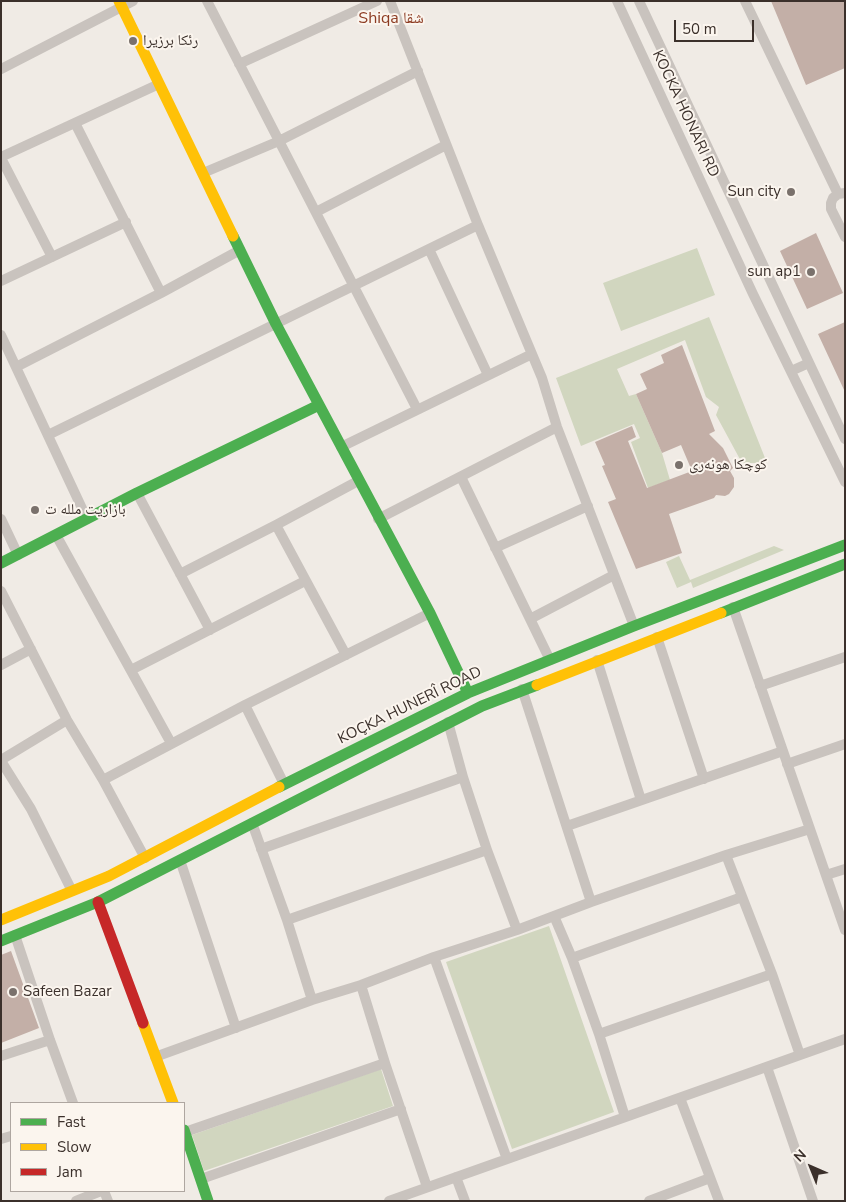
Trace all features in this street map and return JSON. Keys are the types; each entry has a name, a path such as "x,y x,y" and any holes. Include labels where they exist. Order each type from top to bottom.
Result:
{"main road":[{"path":"120,5 276,324 378,519 430,613 468,693"},
{"path":"1,563 137,493 319,405"},
{"name":"KOÇKA HUNERÎ ROAD","path":"1,920 109,876 284,784 468,693 634,626 845,545"},
{"path":"1,941 98,902 448,722 522,689 845,564"},
{"path":"316,768 326,786"},
{"path":"98,902 155,1057 169,1102"},
{"path":"185,1134 208,1201"}],"street":[{"path":"1,69 120,5 133,1"},
{"path":"207,1 417,409"},
{"path":"239,64 377,1"},
{"path":"390,1 478,225 542,378 557,427 634,626"},
{"name":"KOCKA HONARI RD","path":"617,1 845,482"},
{"name":"KOCKA HONARI RD","path":"639,1 845,439"},
{"path":"745,1 841,194 833,198 830,203 831,209 845,237"},
{"path":"203,174 279,141 418,71"},
{"path":"52,257 1,158 159,84"},
{"path":"75,123 161,293"},
{"path":"316,212 446,144"},
{"path":"1,281 126,222"},
{"path":"48,435 478,225"},
{"path":"430,249 488,375"},
{"path":"16,367 161,293 240,250"},
{"path":"2,339 87,519"},
{"path":"341,447 532,354"},
{"path":"791,371 809,363"},
{"path":"378,519 557,427"},
{"path":"461,477 550,660"},
{"path":"180,574 358,481"},
{"path":"137,493 210,630"},
{"path":"495,548 588,506"},
{"path":"1,519 18,555"},
{"path":"276,525 346,654"},
{"path":"56,535 171,743"},
{"path":"530,620 614,575"},
{"path":"131,670 305,581"},
{"path":"1,591 67,720 103,780 145,858"},
{"path":"733,607 845,930"},
{"path":"103,780 245,704 430,613"},
{"path":"657,637 704,779"},
{"path":"1,665 31,649"},
{"path":"760,686 845,657"},
{"path":"597,660 641,800"},
{"path":"522,689 591,902"},
{"path":"245,704 284,784"},
{"path":"67,720 1,760 30,809 72,891"},
{"path":"448,722 463,777 487,850 518,930"},
{"path":"787,764 845,744"},
{"path":"567,826 783,751"},
{"path":"261,849 463,777"},
{"path":"252,823 287,920 312,1000"},
{"path":"155,1057 726,855 810,829"},
{"path":"287,920 487,850"},
{"path":"726,855 772,974 800,1055"},
{"path":"180,860 236,1028"},
{"path":"826,876 845,868"},
{"path":"572,958 742,897"},
{"path":"554,916 572,958 599,1034 625,1117"},
{"path":"15,935 73,1102"},
{"path":"434,957 507,1159"},
{"path":"599,1034 772,974"},
{"path":"361,985 427,1187"},
{"path":"389,1201 845,1039"},
{"path":"1,1056 50,1040"},
{"path":"185,1131 385,1062"},
{"path":"766,1067 812,1201"},
{"path":"680,1098 719,1201"},
{"path":"200,1179 401,1109"},
{"path":"456,1177 465,1201"},
{"path":"649,1201 710,1178"},
{"path":"76,1201 99,1192"}],"green space":[{"path":"697,248 715,295 621,331 603,283"},
{"path":"709,317 767,463 742,463 716,415 719,407 706,397 685,340 617,369 629,396 636,394 662,453 670,480 648,488 631,442 640,438 634,424 581,446 556,378"},
{"path":"774,546 784,550 693,588 691,582 677,588 666,562 679,556 690,580"},
{"path":"549,926 614,1112 512,1149 446,962"},
{"path":"381,1069 393,1106 204,1171 192,1135"}],"building":[{"path":"771,1 845,1 845,68 806,85"},
{"name":"sun ap1","path":"816,233 843,293 807,309 780,251"},
{"path":"845,322 845,392 818,334"},
{"path":"682,345 715,431 709,434 723,448 733,468 730,471 734,478 734,487 725,496 716,495 714,498 669,514 682,553 636,569 608,502 616,499 602,466 605,465 595,442 632,426 636,437 628,441 647,488 692,471 681,445 662,453 636,394 647,389 640,374 664,363 661,355"},
{"name":"Safeen Bazar","path":"11,951 39,1028 1,1043 1,955"}],"traffic: fast":[{"path":"233,236 276,324 430,613 468,693"},
{"path":"1,563 137,493 319,405"},
{"path":"279,787 468,693 634,626 845,545"},
{"path":"721,613 845,564"},
{"path":"1,941 98,902 482,706 537,685"},
{"path":"185,1133 208,1201"}],"traffic: slow":[{"path":"119,1 233,236"},
{"path":"537,685 721,613"},
{"path":"1,920 109,876 279,787"},
{"path":"143,1023 173,1102"}],"traffic: jam":[{"path":"98,902 143,1023"}],"place":[{"name":"رئكا برزيرا","path":"133,41"},
{"name":"Sun city","path":"791,192"},
{"name":"sun ap1","path":"811,272"},
{"name":"كوچكا هونەری","path":"679,465"},
{"name":"بازاريت ملله ت","path":"35,510"},
{"name":"Safeen Bazar","path":"13,992"}],"district":[{"name":"Shiqa شقا","path":"391,19"}]}
